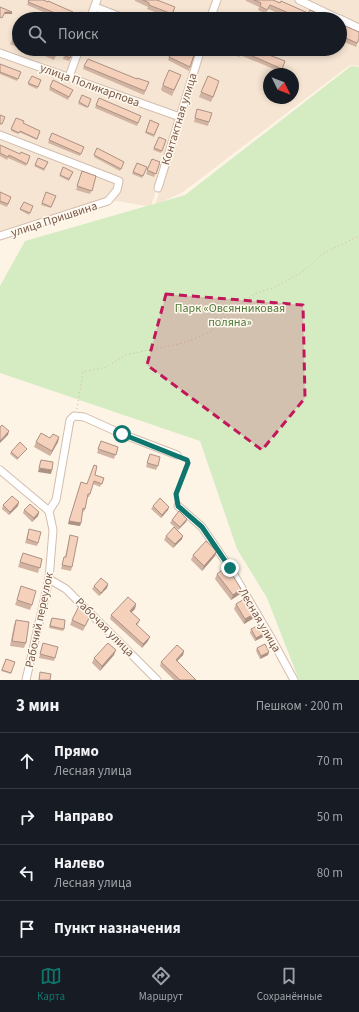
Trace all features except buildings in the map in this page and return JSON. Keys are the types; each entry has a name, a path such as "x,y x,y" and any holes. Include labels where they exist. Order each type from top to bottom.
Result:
{"street":[{"path":"213,12 217,0"},
{"path":"299,0 325,12"},
{"path":"96,4 112,12"},
{"path":"347,22 359,28"},
{"name":"улица Поликарпова","path":"0,53 180,117"},
{"path":"69,77 76,56"},
{"name":"Контактная улица","path":"158,188 199,56"},
{"name":"улица Пришвина","path":"0,135 119,181 117,190 108,201 0,236"},
{"path":"0,470 49,511 56,500 72,418 84,416 122,434 178,455"},
{"name":"Лесная улица","path":"178,506 202,527 230,568 294,680"},
{"name":"Рабочий переулок","path":"26,680 49,579 54,530 49,511"},
{"name":"Рабочая улица","path":"49,579 66,589 157,680"}],"path":[{"path":"72,418 80,395 83,372 107,367 126,355 182,343 210,332 234,308 256,294 275,287 301,273 324,253 359,236"},
{"path":"178,455 184,458 188,463 176,494 178,506"}],"highlighted area":[{"path":"166,294 303,305 305,398 262,450 147,365"}],"shaded area":[{"path":"0,0 96,0 92,12 12,12 12,56 76,56 69,77 179,117 151,207 105,199 0,234"},
{"path":"98,0 216,0 212,12 94,12"},
{"path":"218,0 359,0 359,66 350,65 299,104 299,68 263,68 263,104 299,104 183,192 155,205 201,56 347,56 347,12 214,12"},
{"path":"78,56 198,56 179,116 70,77"}],"green space":[{"name":"Парк «Овсянниковая поляна»","path":"351,66 359,67 359,680 299,680 267,598 237,549 200,441 0,373 0,286 25,241 185,195"}],"route":[{"path":"122,434 153,447 178,455 187,460 188,463 176,494 178,506 202,527 230,568"}]}
